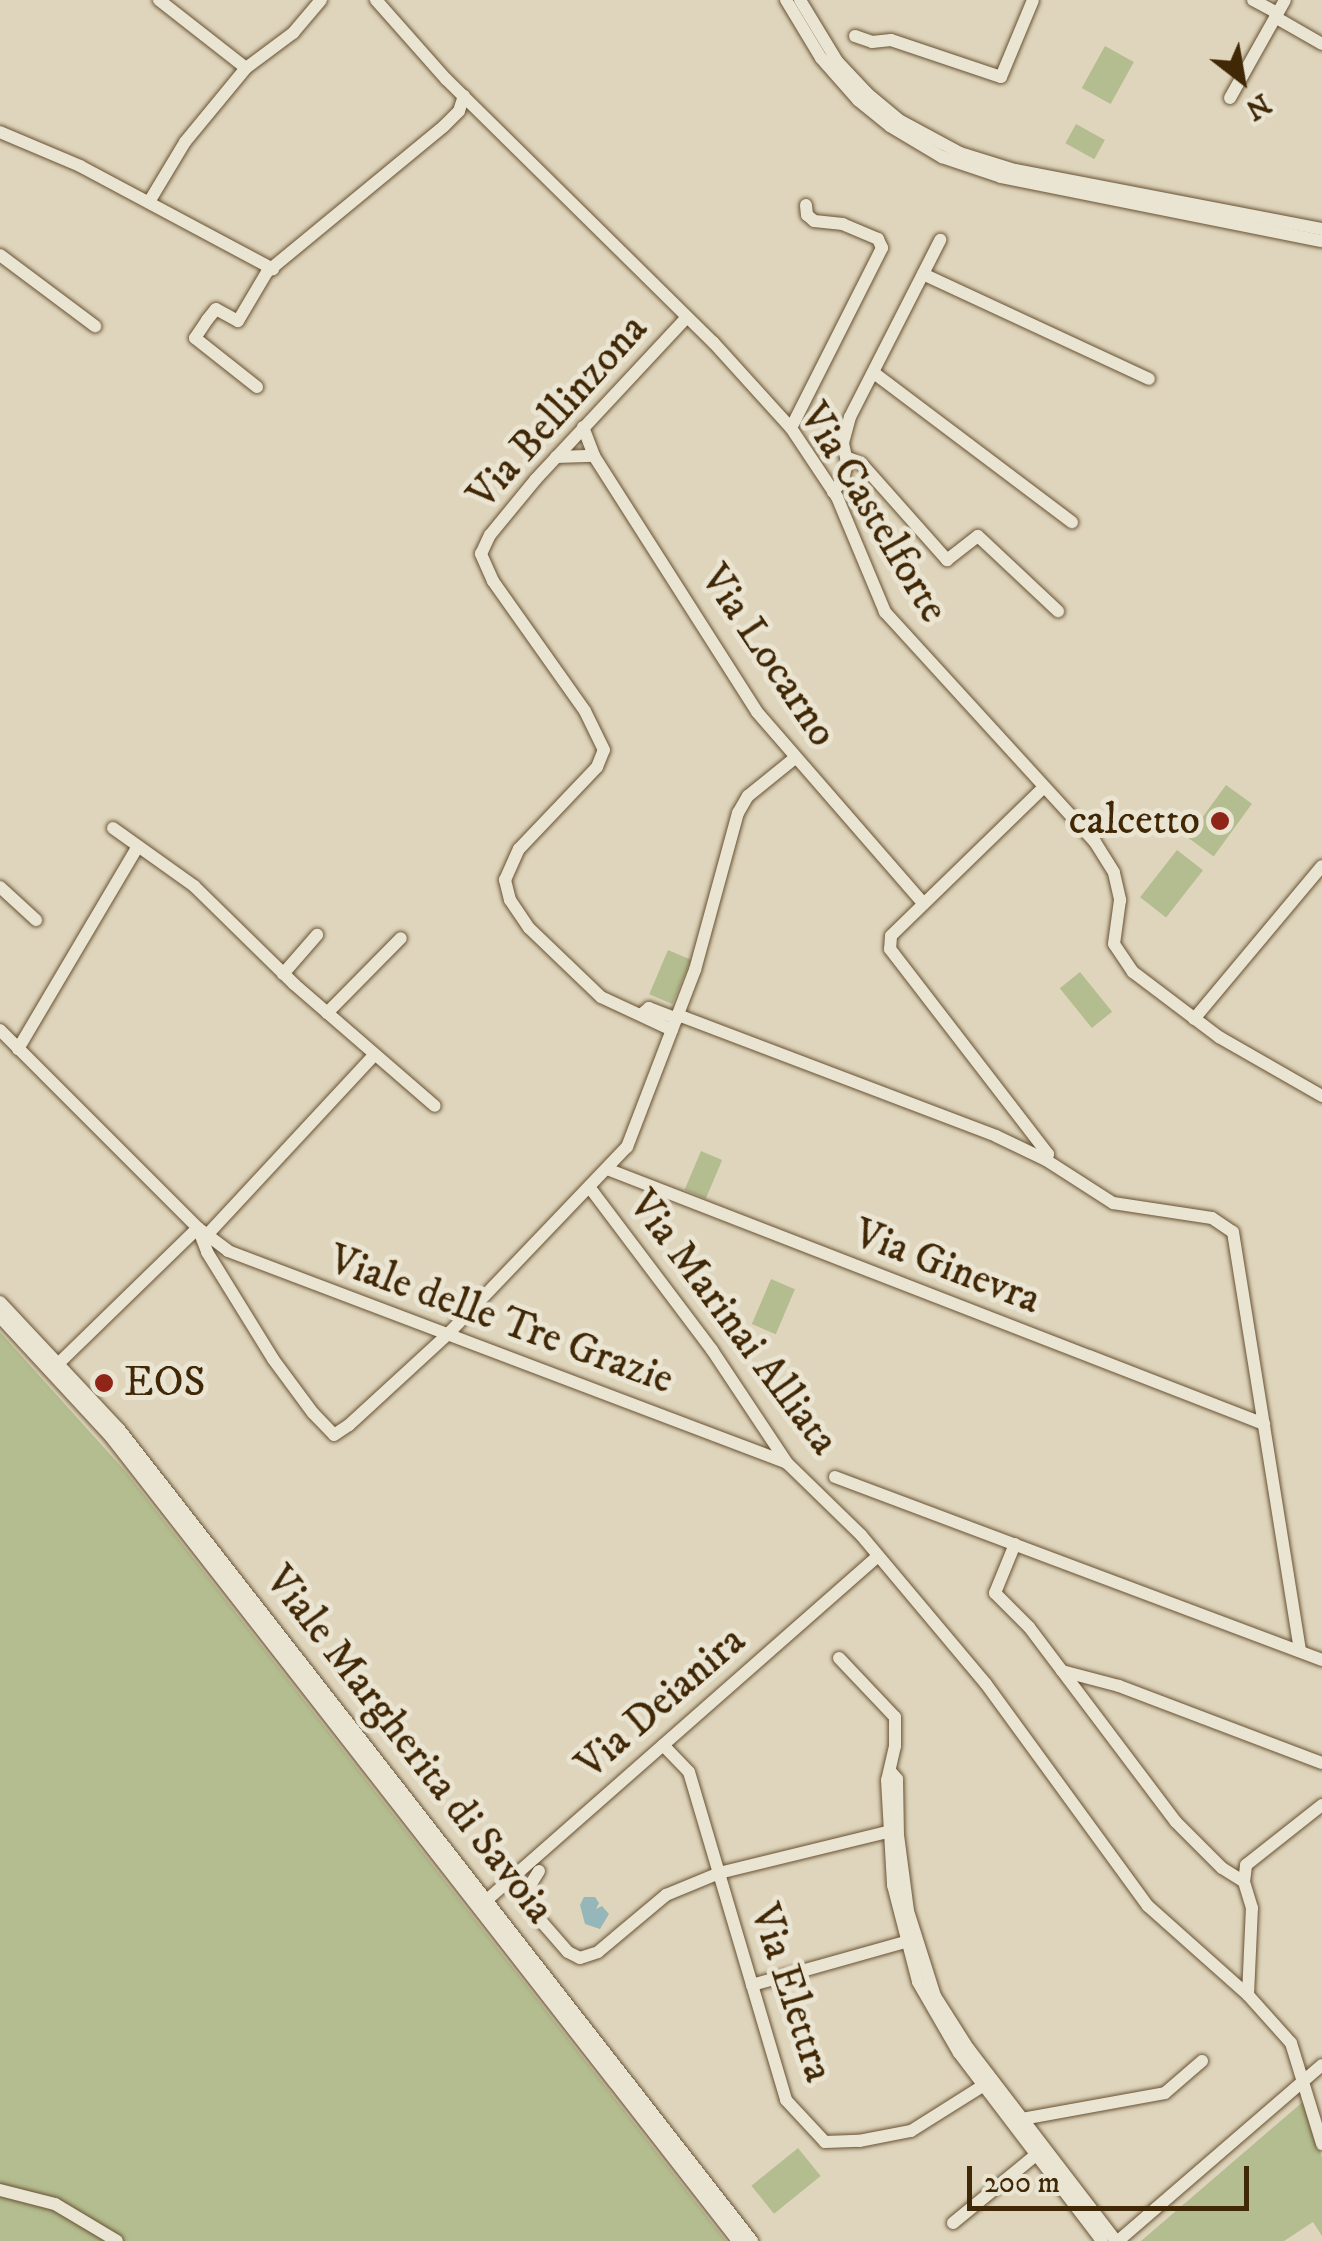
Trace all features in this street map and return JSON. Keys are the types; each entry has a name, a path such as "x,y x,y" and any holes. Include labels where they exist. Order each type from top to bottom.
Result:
{"street":[{"path":"149,202 185,142 246,68 293,34 322,0"},
{"name":"Via Castelforte","path":"376,0 464,96 688,317 791,428 833,492 885,612 1095,842 1114,873 1120,900 1114,944 1122,958 1194,1018 1322,1096"},
{"path":"786,0 821,58 858,100 890,126 942,157 1001,177 1322,241"},
{"path":"800,0 831,52 868,94 944,146 1015,170 1322,229"},
{"path":"854,36 872,42 891,40 1001,77 1006,73 1033,0"},
{"path":"1252,0 1279,10 1322,44"},
{"path":"164,2 246,68"},
{"path":"1230,98 1279,10"},
{"path":"257,387 196,338 216,309 238,321 273,269 444,126 459,111 464,96"},
{"path":"0,132 15,141 38,145 273,269"},
{"path":"791,428 882,248 878,239 843,224 814,221 805,212 806,205"},
{"path":"833,492 843,480 843,443 850,417 940,240"},
{"path":"0,255 94,326"},
{"path":"923,274 1149,379"},
{"name":"Via Bellinzona","path":"688,317 556,457 490,535 482,560 585,712 600,738 604,759 519,849 505,880 510,900 550,951 601,998 642,1014 649,1008 996,1136 1046,1160 1112,1203 1212,1218 1233,1232 1264,1424"},
{"path":"874,373 1072,522"},
{"name":"Via Locarno","path":"583,428 594,456 660,553 757,712 924,904"},
{"path":"556,457 594,456"},
{"path":"846,456 861,464 947,560 978,536 1058,611"},
{"path":"590,1188 627,1147 713,914 738,813 748,796 796,758"},
{"path":"1043,788 891,936 890,949 1048,1154 1046,1160"},
{"path":"112,828 194,886 326,1013 435,1106"},
{"path":"18,1049 138,848"},
{"path":"1194,1018 1322,866"},
{"path":"0,886 36,920"},
{"path":"284,974 317,934"},
{"path":"326,1013 401,938"},
{"name":"Via Marinai Alliata","path":"0,1030 202,1231 207,1252 272,1358 334,1435 448,1334 590,1188 712,1350 788,1463 814,1484 986,1684 1148,1906 1248,1995 1291,2043 1321,2136"},
{"path":"60,1362 202,1231 374,1054"},
{"name":"Via Ginevra","path":"607,1169 1264,1424"},
{"name":"Viale delle Tre Grazie","path":"202,1231 250,1262 788,1463"},
{"name":"Viale Margherita di Savoia","path":"0,1302 60,1362 131,1443 752,2241"},
{"name":"Viale Margherita di Savoia","path":"0,1318 111,1436 738,2241"},
{"path":"1264,1424 1300,1652"},
{"path":"835,1477 1322,1660"},
{"path":"1015,1544 995,1593 1062,1671 1176,1822 1222,1868 1244,1882"},
{"name":"Via Deianira","path":"488,1900 878,1556"},
{"path":"840,1658 895,1717 890,1771 897,1778 893,1830 910,1941 934,2013 1102,2241"},
{"path":"1062,1671 1119,1686 1322,1762"},
{"name":"Via Elettra","path":"663,1745 689,1772 786,2100 825,2142 859,2142 911,2131 988,2083"},
{"path":"1248,1995 1252,1908 1244,1882 1246,1865 1322,1805"},
{"path":"539,1871 526,1892 528,1906 568,1952 580,1958 598,1952 666,1895 719,1873 893,1830"},
{"path":"752,1985 910,1941"},
{"path":"1022,2119 1165,2093 1202,2061"},
{"path":"988,2083 1022,2119 1040,2152 1117,2241 1322,2065"},
{"path":"953,2223 1040,2152"},
{"path":"0,2190 55,2204 118,2241"}],"green space":[{"path":"1105,46 1134,62 1111,104 1082,88"},
{"path":"1076,124 1105,140 1094,159 1065,143"},
{"name":"calcetto","path":"1226,785 1252,804 1214,856 1188,838"},
{"name":"calcetto","path":"1177,850 1203,870 1166,918 1140,897"},
{"path":"668,950 691,960 672,1004 649,994"},
{"path":"1080,972 1112,1012 1092,1028 1060,988"},
{"path":"701,1151 722,1160 706,1199 685,1190"},
{"path":"771,1279 795,1289 776,1334 752,1324"},
{"path":"0,1332 126,1472 726,2241 0,2241"},
{"path":"1305,2100 1322,2158 1322,2236 1313,2222 1284,2241 1141,2241"},
{"path":"798,2148 821,2176 774,2214 751,2186"}],"water":[{"path":"584,1897 595,1897 599,1903 596,1909 602,1906 609,1914 600,1929 585,1924 580,1905"}],"place":[{"name":"calcetto","path":"1220,821"},
{"name":"EOS","path":"104,1383"}]}
